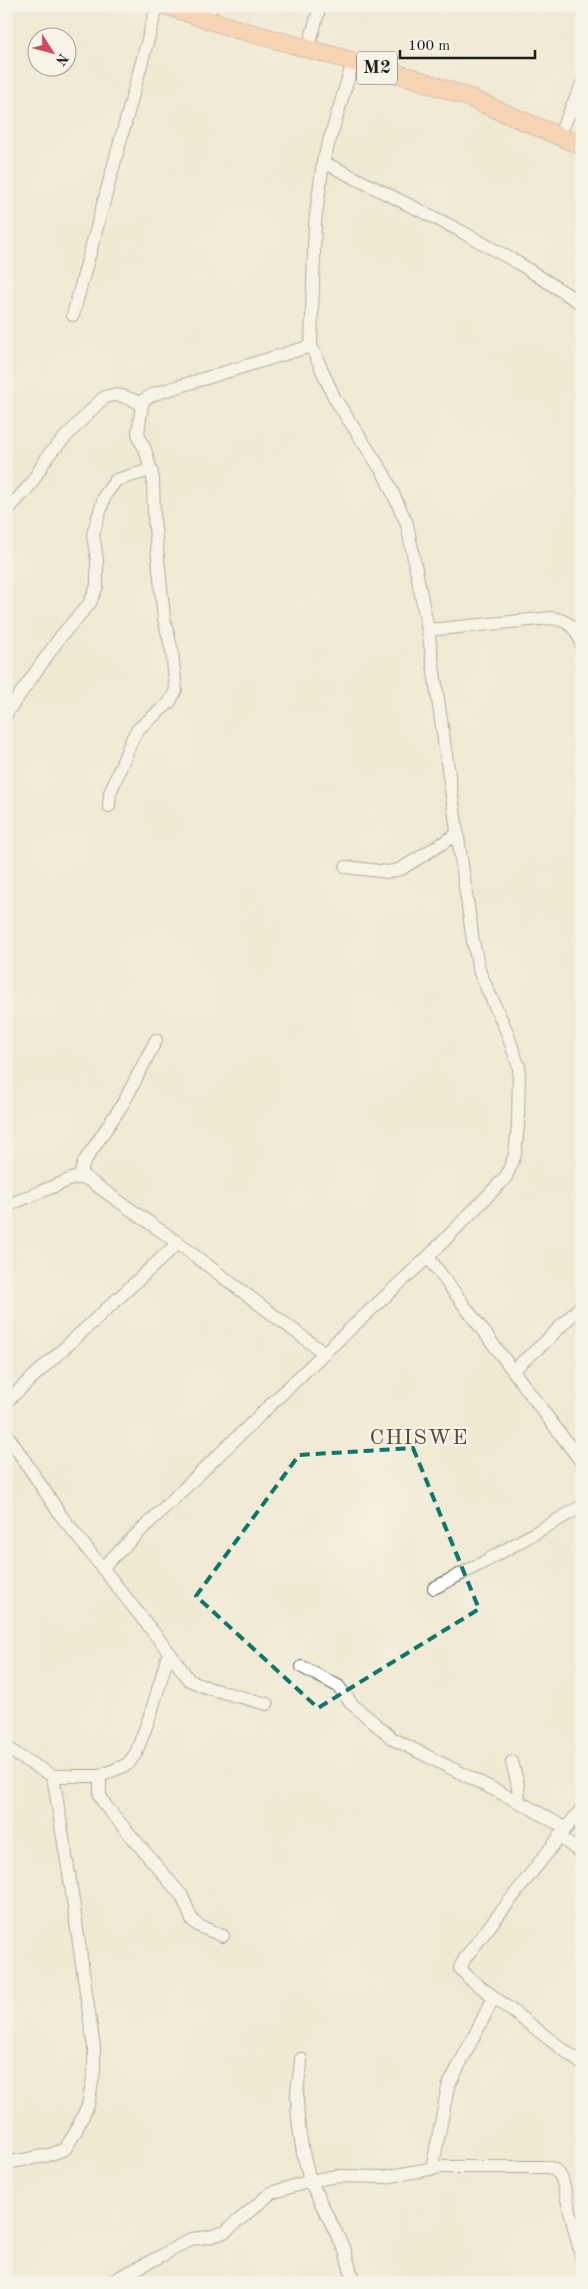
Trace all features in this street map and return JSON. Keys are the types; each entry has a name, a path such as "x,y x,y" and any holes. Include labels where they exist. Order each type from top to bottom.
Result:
{"highway":[{"name":"M2","path":"167,6 210,13 308,49 413,78 456,93 582,146"}],"street":[{"path":"73,315 157,6"},
{"path":"308,49 320,6"},
{"path":"102,1568 324,1353 428,1257 506,1177 514,1155 520,1091 518,1067 506,1030 480,973 473,941 428,630 410,539 400,507 384,474 336,399 311,346 314,240 322,162 353,62"},
{"path":"559,136 582,84"},
{"path":"322,162 466,234 518,263 582,304"},
{"path":"110,806 110,793 133,737 138,729 169,703 176,690 172,651 164,618 151,470 138,433 142,404 148,396 311,346"},
{"path":"6,512 31,484 49,454 102,399 109,394 122,395 142,404"},
{"path":"6,714 61,636 90,603 97,586 97,560 93,534 105,495 116,480 151,470"},
{"path":"428,630 551,618 567,623 573,628 579,634 582,646"},
{"path":"346,867 388,872 401,869 457,834"},
{"path":"80,1176 84,1162 124,1102 156,1040"},
{"path":"6,1206 80,1176 86,1178 178,1243 324,1353"},
{"path":"6,1402 178,1243"},
{"path":"428,1257 582,1463"},
{"path":"513,1370 543,1344 582,1305"},
{"path":"6,1433 62,1517 169,1652 185,1675 196,1683 267,1704"},
{"path":"434,1588 486,1561 582,1506"},
{"path":"6,1746 20,1757 53,1776 100,1776 120,1768 133,1760 151,1713 169,1652"},
{"path":"302,1667 338,1686 352,1704 393,1739 519,1802 562,1832 582,1854"},
{"path":"512,1762 518,1786 519,1802"},
{"path":"6,2163 49,2155 65,2149 86,2111 94,2072 91,2021 53,1776"},
{"path":"100,1776 100,1795 105,1805 182,1896 192,1920 199,1926 223,1936"},
{"path":"582,1808 461,1964 462,1972 582,2064"},
{"path":"432,2169 448,2087 494,1998"},
{"path":"302,2059 297,2092 304,2159 310,2181 345,2252 354,2283"},
{"path":"108,2283 161,2256 191,2238 209,2237 225,2232 271,2193 310,2181 337,2176 385,2178 432,2169 553,2168 559,2172 562,2179 582,2260"}],"highlighted area":[{"path":"413,1448 479,1609 318,1708 196,1596 299,1455"}],"district":[{"name":"CHISWE","path":"419,1438"}]}
